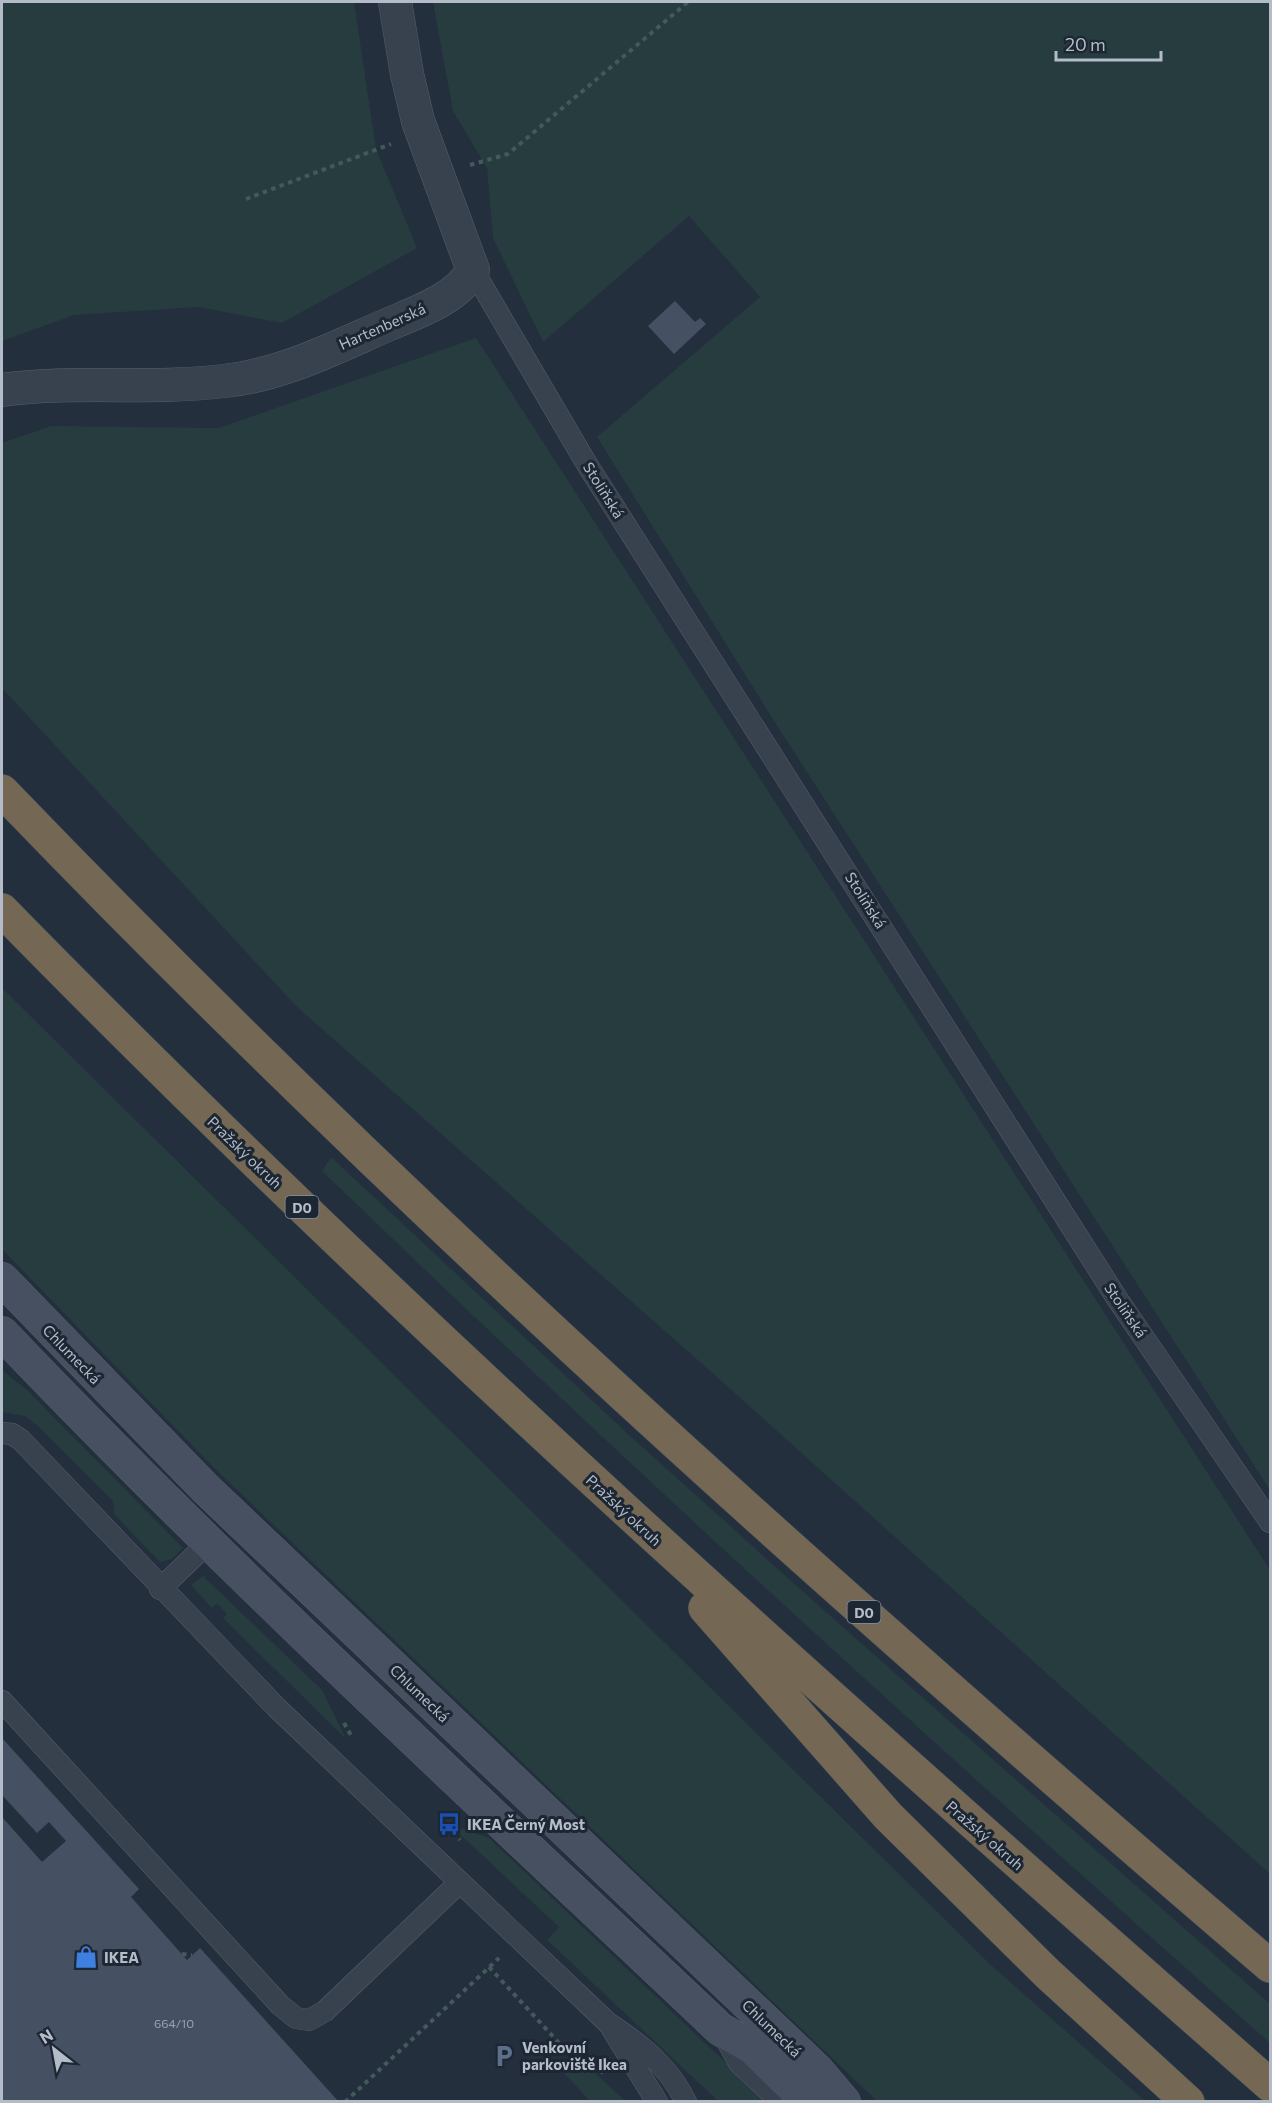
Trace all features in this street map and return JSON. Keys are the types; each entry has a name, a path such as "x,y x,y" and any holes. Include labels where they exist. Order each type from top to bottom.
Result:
{"highway":[{"name":"D0","path":"2,791 219,1009 545,1322 962,1699 1270,1966"},
{"name":"Pražský okruh","path":"2,910 339,1244 609,1497 896,1756 1270,2085"},
{"path":"609,1497 888,1816 1048,1974 1188,2102"}],"main road":[{"name":"Chlumecká","path":"2,1279 205,1488 809,2062 844,2102"},
{"name":"Chlumecká","path":"2,1333 208,1543 720,2029 753,2048 808,2102"}],"street":[{"path":"396,2 407,74 418,121 473,270"},
{"name":"Hartenberská","path":"2,390 162,386 226,381 279,371 418,312 455,291 467,281 473,270"}],"lane":[{"name":"Stoliňská","path":"473,270 588,466 1118,1299 1270,1522"},
{"path":"2,1433 12,1434 21,1440 160,1589 276,1707 608,2023 642,2046 695,2102"},
{"path":"160,1589 208,1543"},
{"path":"2,1701 200,1919 296,2018 309,2020 325,2011 460,1882"},
{"path":"608,2023 657,2102"},
{"path":"720,2029 739,2063 781,2102"},
{"path":"671,2075 686,2102"}],"path":[{"path":"246,199 390,144 413,146 471,165 508,154 688,2"},
{"path":"449,1824 463,1844"},
{"path":"345,2102 520,1939"},
{"path":"182,1954 192,1955"},
{"path":"489,1967 560,2044 584,2055"}],"green space":[{"path":"2,2 354,2 376,149 417,248 282,323 199,307 74,315 2,341"},
{"path":"433,2 1270,2 1270,1490 776,724 597,437 760,297 689,216 543,342 493,238 487,168 453,111"},
{"path":"476,338 1270,1570 1270,1874 708,1369 297,1007 2,688 2,443 51,426 219,428"},
{"path":"2,988 992,1966 1145,2101 877,2101 214,1468 2,1249"},
{"path":"331,1157 629,1435 1270,2004 1270,2043 910,1720 555,1393 322,1171"},
{"path":"2,1370 28,1391 183,1548 172,1559 161,1562 156,1558 114,1514 113,1501 38,1426 25,1416 2,1412"},
{"path":"203,1576 322,1690 346,1739 223,1618 227,1614 217,1603 212,1608 191,1585"},
{"path":"449,1824 489,1838 766,2101 718,2101 547,1940 559,1927"},
{"path":"580,2059 625,2101 590,2101 564,2073"}],"building":[{"path":"675,301 695,322 700,318 706,324 674,354 648,326"},
{"name":"IKEA","path":"2,1738 139,1889 131,1897 187,1960 200,1948 339,2102 2,2102 2,1817 42,1862 66,1841 49,1822 37,1833 2,1795"}],"place":[{"name":"IKEA Černý Most","path":"449,1824"},
{"name":"IKEA","path":"86,1957"},
{"name":"Venkovní parkoviště Ikea","path":"504,2056"}]}
